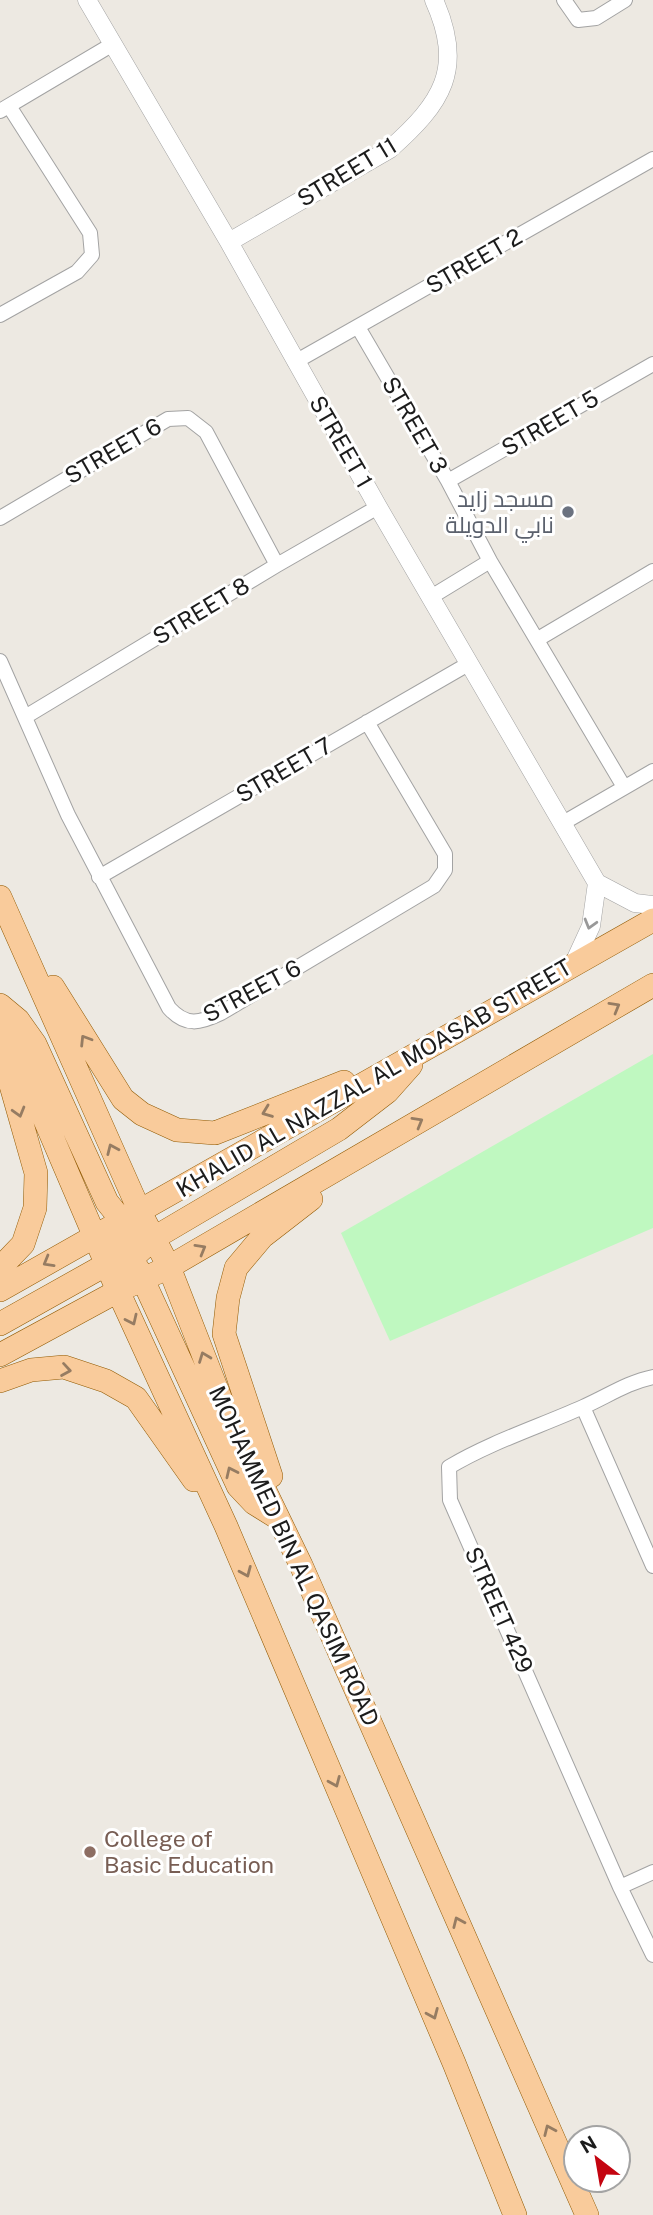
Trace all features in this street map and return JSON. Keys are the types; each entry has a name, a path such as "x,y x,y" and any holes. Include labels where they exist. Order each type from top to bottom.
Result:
{"main road":[{"path":"3,903 123,1099 142,1114 177,1130 215,1133 422,1052"},
{"name":"MOHAMMED BIN AL QASIM ROAD","path":"3,903 132,1240 169,1268 221,1400 301,1565 587,2215"},
{"name":"KHALID AL NAZZAL AL MOASAB STREET","path":"422,1052 653,920"},
{"path":"0,1355 142,1279 169,1268 653,985"},
{"path":"0,1005 18,1020 34,1044 107,1202 132,1240 142,1279 238,1486 254,1503 278,1519"},
{"path":"0,1015 95,1235"},
{"path":"0,1047 36,1173 35,1208 23,1244 0,1268"},
{"path":"0,1324 132,1240 339,1129 387,1092 422,1052"},
{"path":"301,1565 224,1334 228,1298 236,1268 262,1237 385,1141"},
{"path":"0,1290 95,1235 132,1240"},
{"path":"132,1240 120,1276 118,1292 226,1526 454,2063 515,2215"},
{"path":"0,1381 31,1370 64,1367 106,1381 136,1398 226,1526"}],"street":[{"name":"STREET 1","path":"87,0 597,883"},
{"name":"STREET 11","path":"229,242 390,149 421,120 445,84 449,62 443,21 434,0"},
{"path":"564,0 578,20 596,18 625,0"},
{"path":"0,315 77,272 92,254 90,233 5,109 113,44"},
{"name":"STREET 2","path":"295,362 653,159"},
{"name":"STREET 3","path":"358,327 448,481 490,561 624,787"},
{"name":"STREET 5","path":"448,481 653,364"},
{"name":"STREET 6","path":"0,518 168,419 188,418 206,432 277,565"},
{"name":"STREET 8","path":"25,717 378,507"},
{"path":"431,597 490,561"},
{"path":"538,639 653,571"},
{"name":"STREET 6","path":"0,661 68,815 99,877 173,1014 178,1019 191,1022 205,1021 221,1013 434,886 445,870 445,854 367,722"},
{"name":"STREET 7","path":"99,877 470,663"},
{"path":"563,823 653,771"},
{"path":"574,963 591,926 597,883 635,903 653,905"},
{"name":"STREET 429","path":"653,1377 642,1379 583,1407 475,1451 449,1467 450,1500 620,1887 653,1955"},
{"path":"583,1407 653,1566"},
{"path":"620,1887 653,1872"}],"green space":[{"path":"653,1054 653,1228 390,1341 341,1233"}],"place":[{"name":"مسجد زايد نابي الدويلة","path":"568,512"},
{"name":"College of Basic Education","path":"90,1852"}]}
